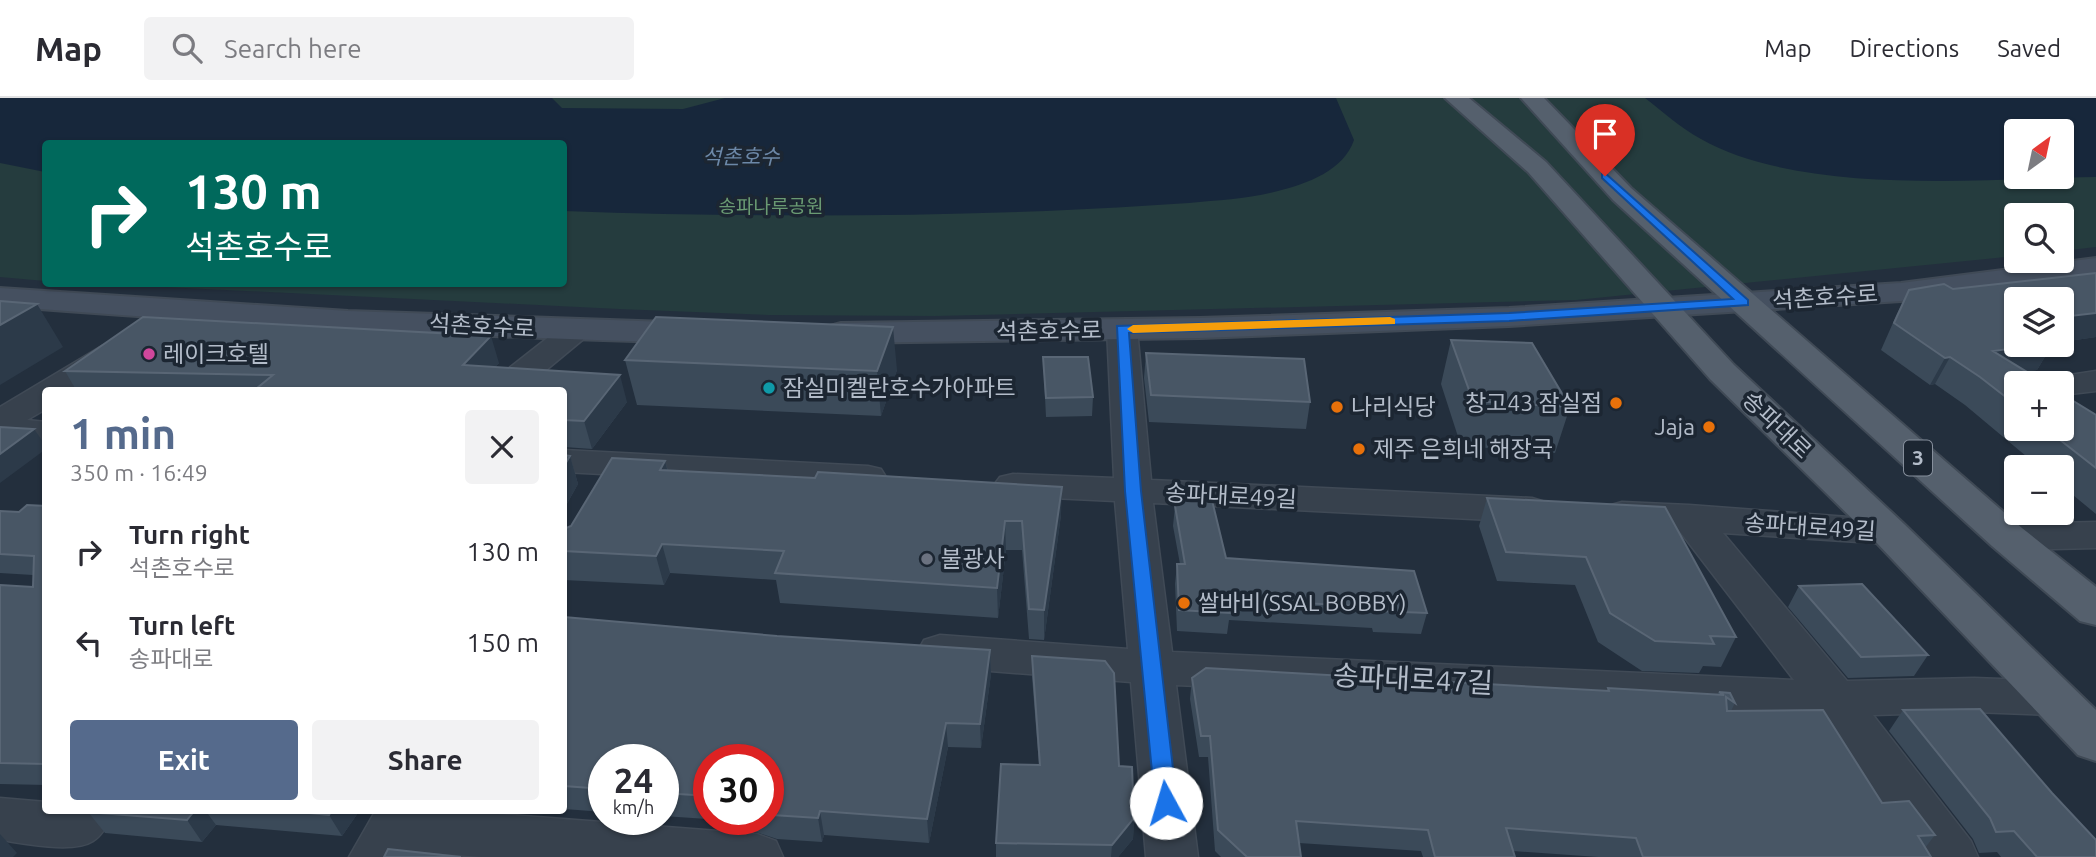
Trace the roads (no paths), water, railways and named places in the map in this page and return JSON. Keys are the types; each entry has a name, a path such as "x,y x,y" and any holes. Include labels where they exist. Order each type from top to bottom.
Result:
{"main road":[{"name":"송파대로","path":"1460,101 1537,167 1722,372 1889,532 2096,741"},
{"name":"3","path":"1534,101 1622,194 2007,537 2096,610"}],"street":[{"name":"석촌호수로","path":"810,333 1122,329 1482,318 1663,309 1901,292 2096,267"},
{"name":"석촌호수로","path":"0,297 182,311 575,331 727,333"},
{"path":"57,387 182,311"},
{"path":"1122,329 1133,491 1172,857"},
{"path":"506,387 575,331"},
{"path":"2074,397 2096,382"},
{"path":"0,422 42,396"},
{"path":"0,429 42,432"},
{"path":"567,461 900,479"},
{"path":"591,498 612,463"},
{"name":"송파대로49길","path":"982,483 1689,517 1814,530 1889,532"},
{"name":"송파대로49길","path":"1689,517 1835,699 1952,857"},
{"path":"2007,537 2096,535"},
{"name":"송파대로47길","path":"906,648 1152,667 1835,699 1974,695 2054,698"},
{"path":"0,819 83,818"},
{"path":"391,832 757,857"}],"water":[{"name":"석촌호수","path":"0,98 552,98 562,108 683,109 725,98 1336,98 1354,140 1342,160 1312,180 1245,198 1064,210 925,214 805,216 567,211 567,140 42,140 42,171 0,163"},
{"path":"1645,98 2096,98 2096,177 2074,178 2074,119 2004,119 2004,179 1948,181 1840,177 1789,169 1742,157 1701,139"}],"place":[{"name":"레이크호텔","path":"149,354"},
{"name":"잠실미켈란호수가아파트","path":"769,388"},
{"name":"창고43 잠실점","path":"1616,403"},
{"name":"나리식당","path":"1337,407"},
{"name":"Jaja","path":"1709,427"},
{"name":"제주 은희네 해장국","path":"1359,449"},
{"name":"불광사","path":"927,559"},
{"name":"쌀바비(SSAL BOBBY)","path":"1184,603"}],"park label":[{"name":"송파나루공원","path":"771,206"}]}
